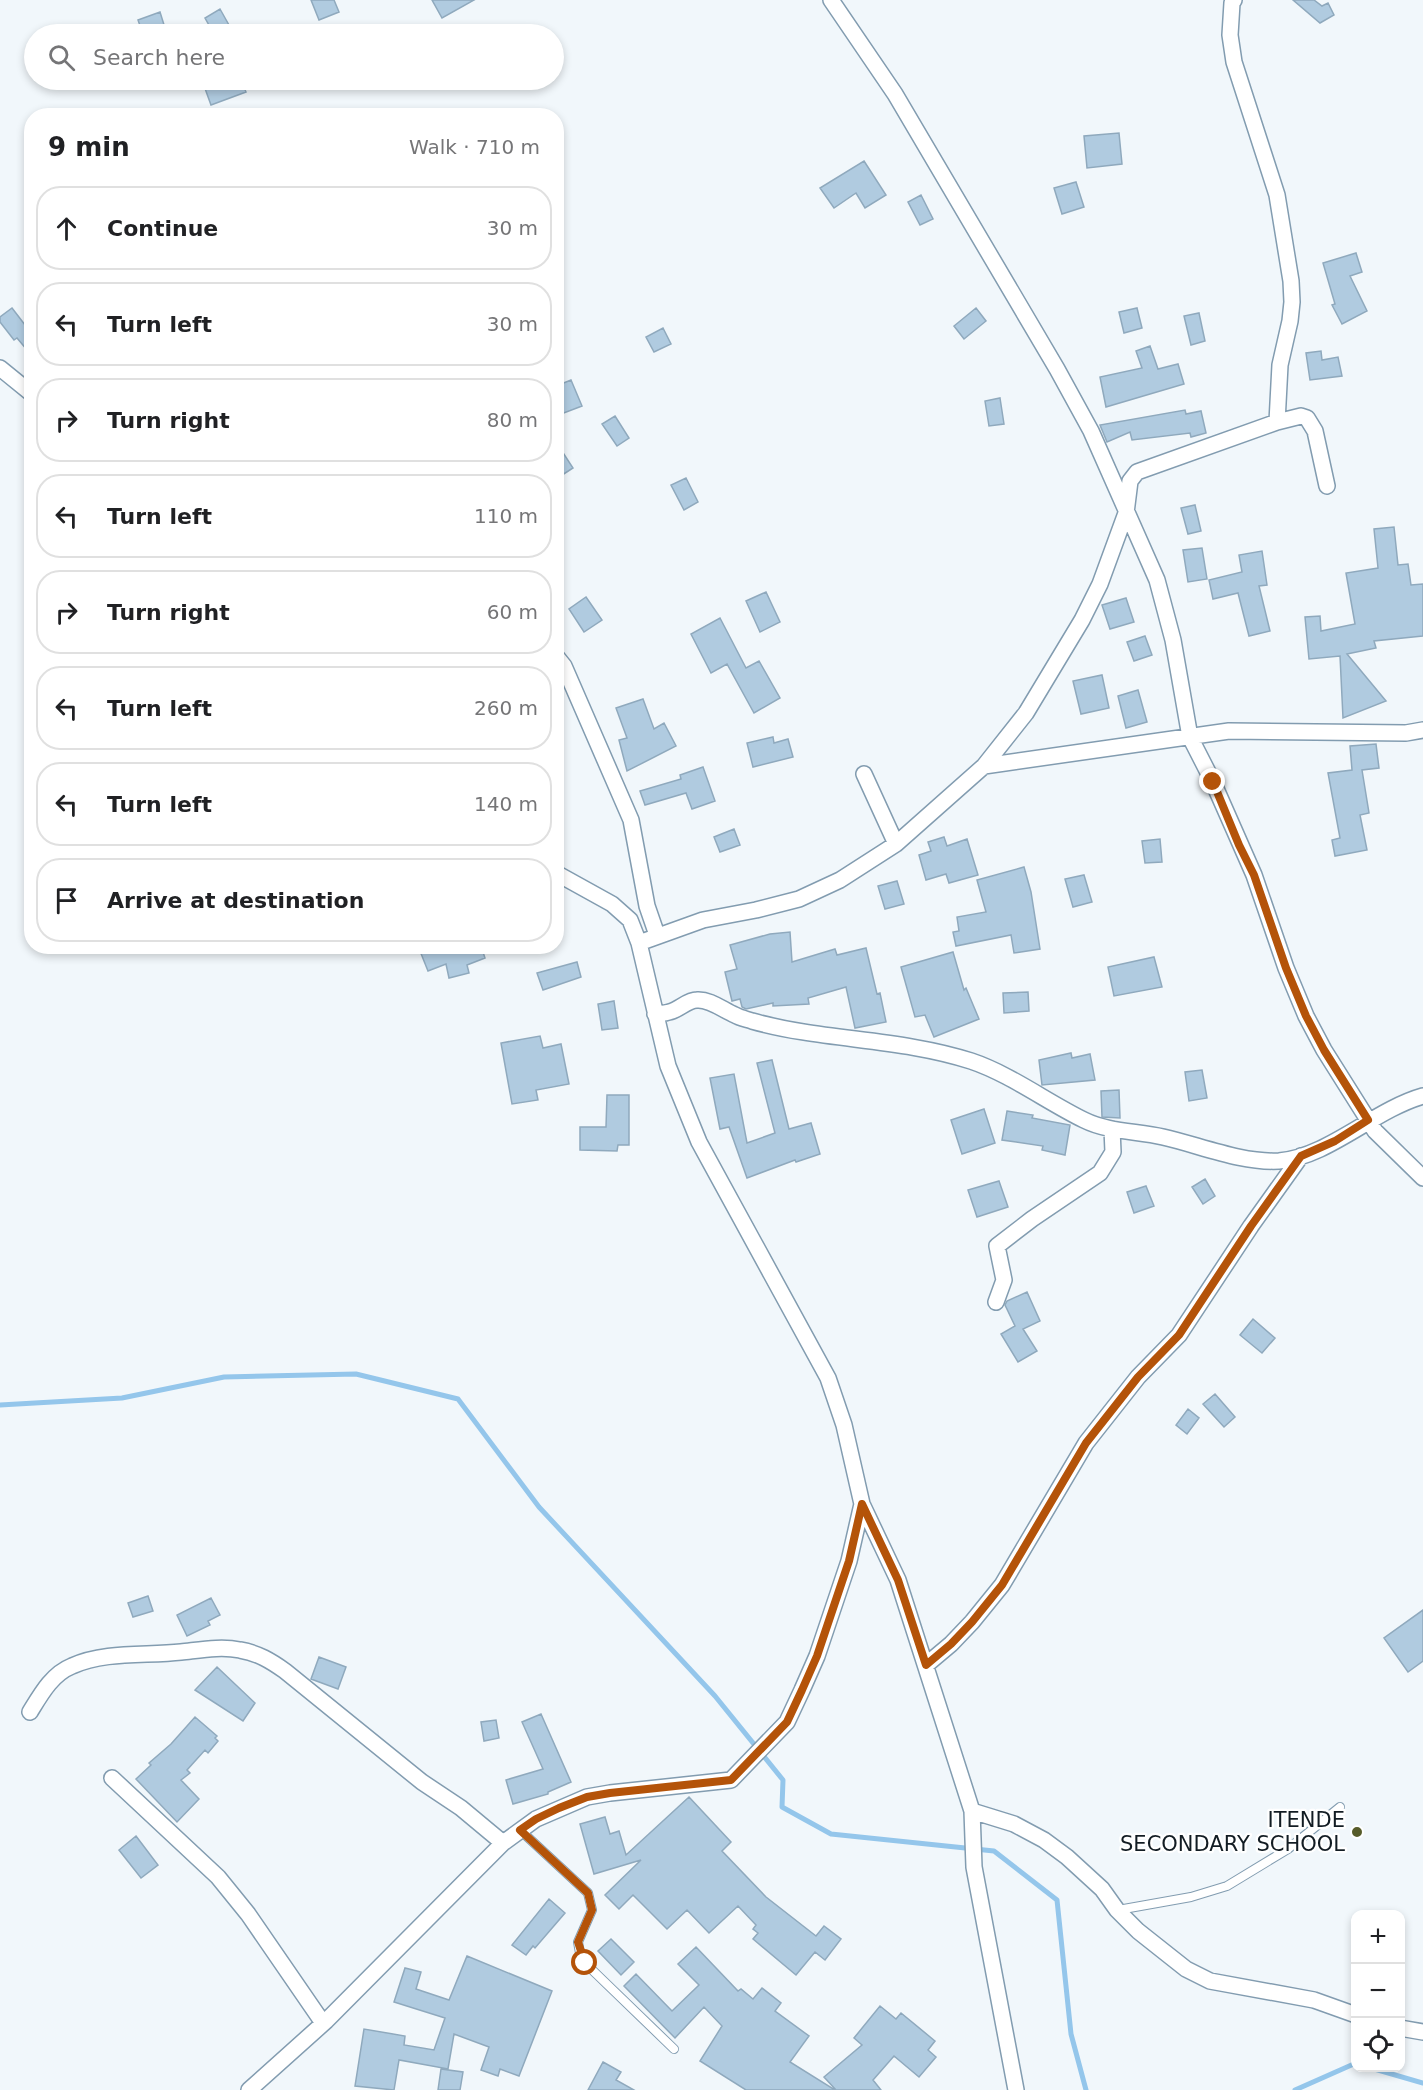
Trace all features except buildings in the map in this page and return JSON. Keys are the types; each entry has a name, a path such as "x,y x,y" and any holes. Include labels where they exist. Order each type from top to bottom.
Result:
{"street":[{"path":"831,0 894,94 1057,369 1091,431 1156,580 1173,640 1190,737 1213,782 1254,875 1286,968 1306,1016 1324,1050 1368,1120 1386,1143 1423,1178"},
{"path":"1234,0 1230,35 1234,62 1277,195 1291,281 1292,302 1280,365 1277,422"},
{"path":"0,368 24,388"},
{"path":"639,943 703,920 799,899 840,880 896,844 984,766 1026,713 1082,620 1100,584 1126,513 1130,481 1137,472 1277,422 1301,416 1307,418 1311,423 1327,486"},
{"path":"564,666 631,820 647,906 657,935"},
{"path":"984,766 1229,731 1406,733 1423,730"},
{"path":"864,774 896,844"},
{"path":"564,877 612,904 630,920 639,943 668,1066 699,1142 828,1378 844,1425 862,1504 898,1580 972,1811 974,1867 1016,2090"},
{"path":"655,1014 668,1013 699,999 709,1001 736,1016 781,1029 842,1036 936,1052 972,1062 995,1072 1086,1121 1112,1129 1167,1138 1207,1150 1279,1161 1301,1156 1335,1141 1368,1120 1423,1096"},
{"path":"996,1302 1004,1281 997,1246 1100,1173 1113,1152 1112,1129"},
{"path":"926,1665 951,1644 1002,1585 1086,1443 1138,1377 1179,1335 1251,1226 1301,1156"},
{"path":"249,2090 323,2023 503,1843 536,1819 587,1797 731,1780 787,1722 817,1656 849,1561 862,1504"},
{"path":"30,1712 48,1683 71,1666 96,1659 125,1656 204,1649 239,1649 265,1657 285,1671 422,1782 460,1808 503,1843"},
{"path":"112,1778 218,1877 248,1914 323,2023"},
{"path":"972,1811 1014,1824 1044,1840 1067,1857 1102,1889 1117,1910 1186,1969 1210,1981 1314,2000 1351,2013"},
{"path":"1405,2029 1423,2032"}],"lane":[{"path":"1117,1910 1191,1897 1227,1886 1288,1849 1340,1807"},
{"path":"520,1830 588,1893 592,1910 578,1942 585,1963 674,2049"}],"waterway":[{"path":"0,1405 122,1398 224,1377 356,1374 458,1399 539,1507 715,1696 783,1780 782,1807 831,1834 994,1851 1057,1900 1071,2034 1086,2090"},
{"path":"1295,2090 1351,2065"},
{"path":"1385,2072 1423,2083"}],"place":[{"name":"ITENDE SECONDARY SCHOOL","path":"1357,1832"}],"route":[{"path":"585,1963 578,1942 592,1910 588,1893 520,1830 536,1819 587,1797 731,1780 787,1722 817,1656 849,1561 862,1504 898,1580 926,1665 972,1622 1002,1585 1086,1443 1138,1377 1179,1335 1251,1226 1301,1156 1335,1141 1368,1120 1324,1050 1306,1016 1286,968 1254,875 1213,782"}]}
